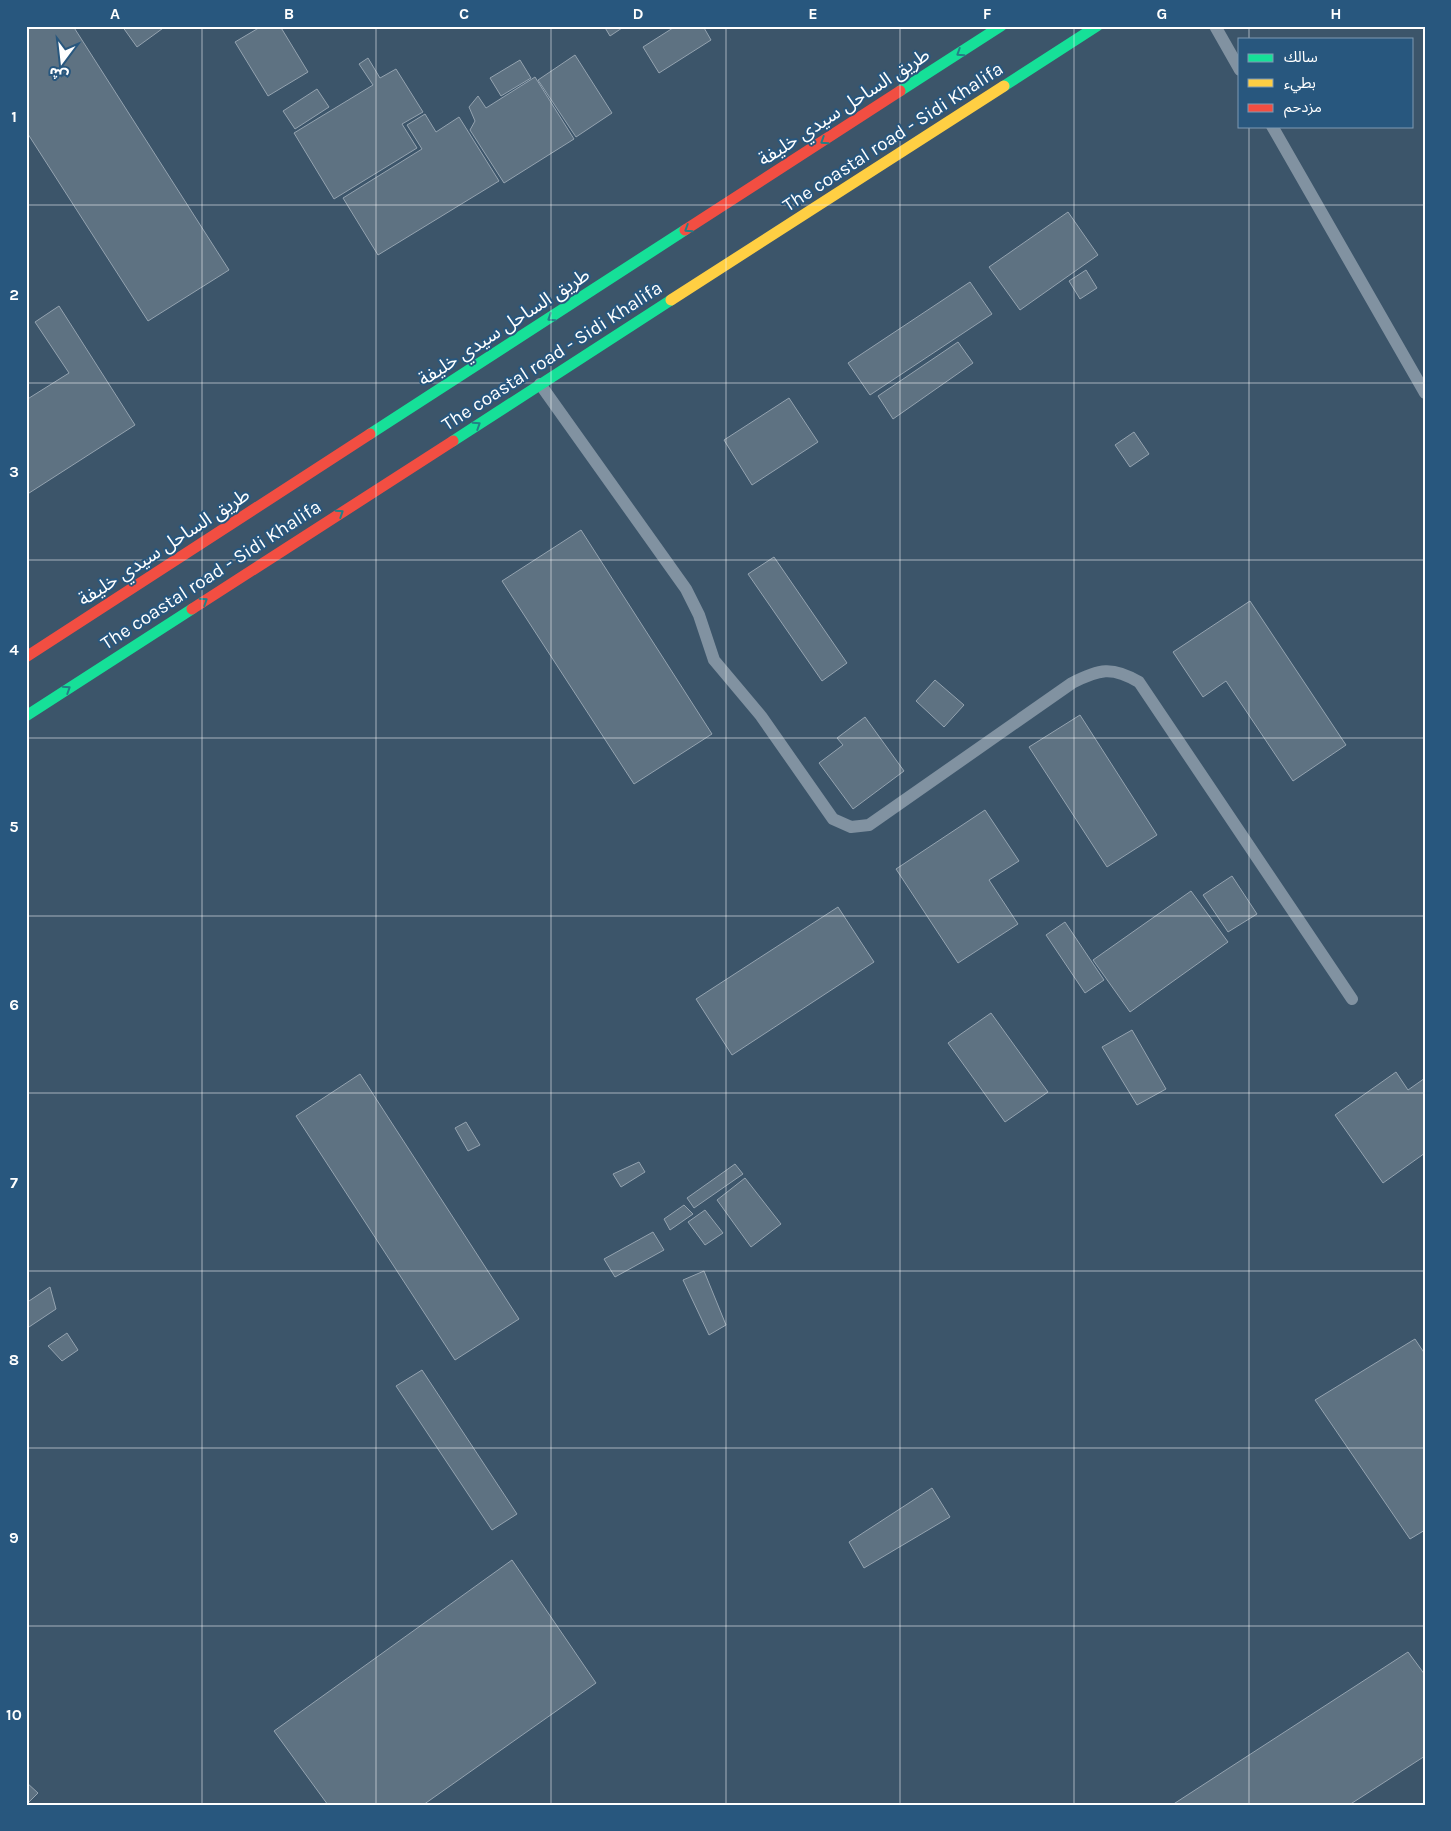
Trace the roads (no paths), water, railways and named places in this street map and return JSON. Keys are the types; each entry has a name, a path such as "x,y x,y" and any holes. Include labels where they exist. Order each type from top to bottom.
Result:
{"highway":[{"name":"طريق الساحل سيدي خليفة","path":"26,658 1001,26"},
{"name":"The coastal road - Sidi Khalifa","path":"26,716 1097,26"}],"lane":[{"path":"1215,26 1238,66"},
{"path":"1273,128 1425,393"},
{"path":"540,384 686,589 700,616 714,660 761,716 833,819 851,827 860,827 874,822 1072,683 1091,673 1108,670 1125,674 1139,682 1352,999"}]}
